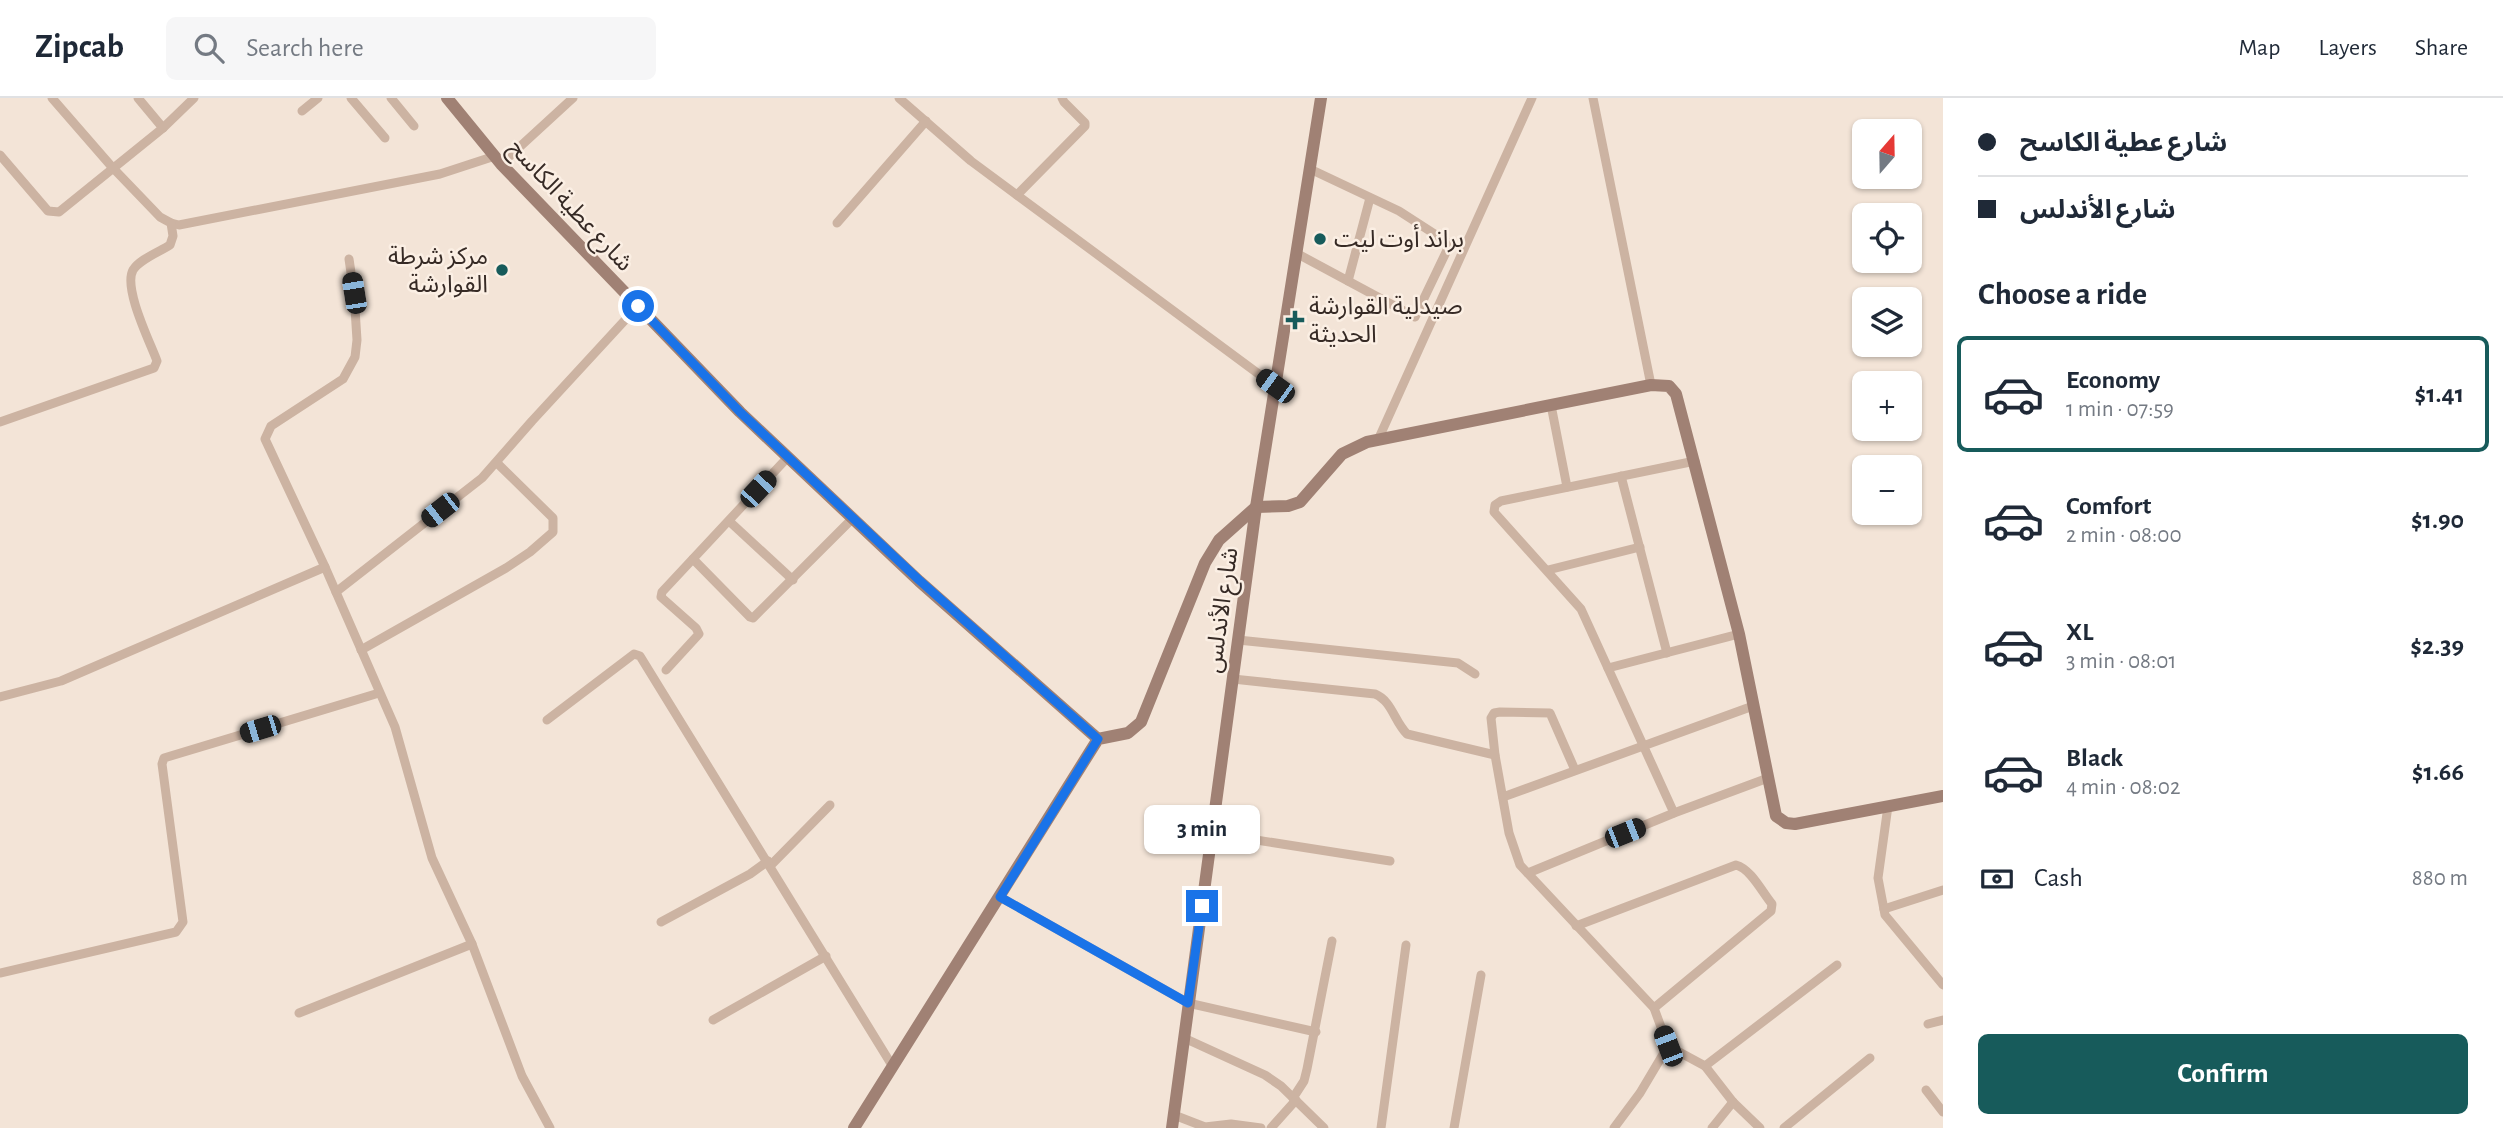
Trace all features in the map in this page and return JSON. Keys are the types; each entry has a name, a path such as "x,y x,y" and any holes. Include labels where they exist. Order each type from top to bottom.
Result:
{"main road":[{"name":"شارع عطية الكاسح","path":"447,98 498,160 740,412 929,589 1098,739"},
{"name":"شارع الأندلس","path":"1173,1122 1256,507 1321,98"},
{"path":"854,1128 1098,739 1128,733 1141,722 1205,563 1219,540 1256,507 1288,506 1300,502 1342,454 1354,447 1651,385 1669,386 1676,394 1740,635 1776,816 1786,823 1795,824 1943,796"}],"street":[{"path":"52,98 160,217 179,225 440,174 498,160 573,98"},
{"path":"138,98 163,128"},
{"path":"0,155 48,211 59,212 163,128 194,98"},
{"path":"302,111 316,98"},
{"path":"351,98 385,138"},
{"path":"391,98 414,126"},
{"path":"899,98 971,161 1275,386"},
{"path":"1017,195 1085,126 1062,98"},
{"path":"1378,440 1532,98"},
{"path":"1593,98 1651,385"},
{"path":"837,223 926,121"},
{"path":"1296,253 1416,317 1449,246 1447,242 1399,211 1310,169"},
{"path":"1348,281 1370,198"},
{"path":"0,422 154,369 157,361 131,288 132,274 141,262 170,245 173,236 171,223"},
{"path":"349,259 357,328 355,357 343,379 271,426 265,439 395,727 432,858 472,944 522,1076 546,1126"},
{"path":"336,592 482,478 638,306"},
{"path":"1551,405 1567,487"},
{"path":"666,670 699,634 696,628 661,597 662,592 788,457"},
{"path":"1674,813 1581,609 1494,512 1495,505 1500,501 1695,461"},
{"path":"361,650 506,568 553,532 553,518 496,463"},
{"path":"1621,476 1668,653"},
{"path":"693,559 750,617 757,616 853,518"},
{"path":"729,520 793,580"},
{"path":"1548,570 1640,547"},
{"path":"0,696 61,681 325,567"},
{"path":"1608,668 1740,635"},
{"path":"1238,640 1458,663 1475,674"},
{"path":"547,720 634,654 640,656 893,1067"},
{"path":"1233,679 1375,694 1383,697 1407,734 1495,755"},
{"path":"0,973 176,932 180,928 183,922 162,764 164,758 379,693"},
{"path":"1503,797 1753,706"},
{"path":"1575,770 1552,715 1546,711 1494,713 1491,718 1495,755 1515,853 1520,865 1654,1008 1668,1046 1704,1066 1733,1102 1760,1128"},
{"path":"1528,873 1768,778"},
{"path":"661,922 769,863 830,805"},
{"path":"1888,806 1878,878 1885,915 1943,985"},
{"path":"1212,833 1390,862"},
{"path":"1576,926 1736,865 1747,872 1772,904 1771,911 1654,1008"},
{"path":"1884,909 1943,890"},
{"path":"1000,897 1188,1003 1316,1032"},
{"path":"1271,1128 1304,1082 1332,941"},
{"path":"299,1013 472,944"},
{"path":"1381,1128 1406,945"},
{"path":"713,1020 826,956"},
{"path":"1704,1066 1837,965"},
{"path":"1454,1128 1481,975"},
{"path":"1928,1024 1943,1020"},
{"path":"1184,1038 1265,1075 1281,1086 1324,1128"},
{"path":"1614,1128 1640,1093 1668,1046"},
{"path":"1784,1128 1870,1058"},
{"path":"1926,1090 1943,1112"},
{"path":"1712,1128 1733,1102"},
{"path":"1173,1122 1261,1128"}],"place":[{"name":"براند أوت ليت","path":"1320,239"},
{"name":"مركز شرطة القوارشة","path":"502,270"},
{"name":"صيدلية القوارشة الحديثة","path":"1295,320"}],"route":[{"path":"638,306 740,412 919,580 1098,739 1000,897 1188,1003 1202,906"}]}
